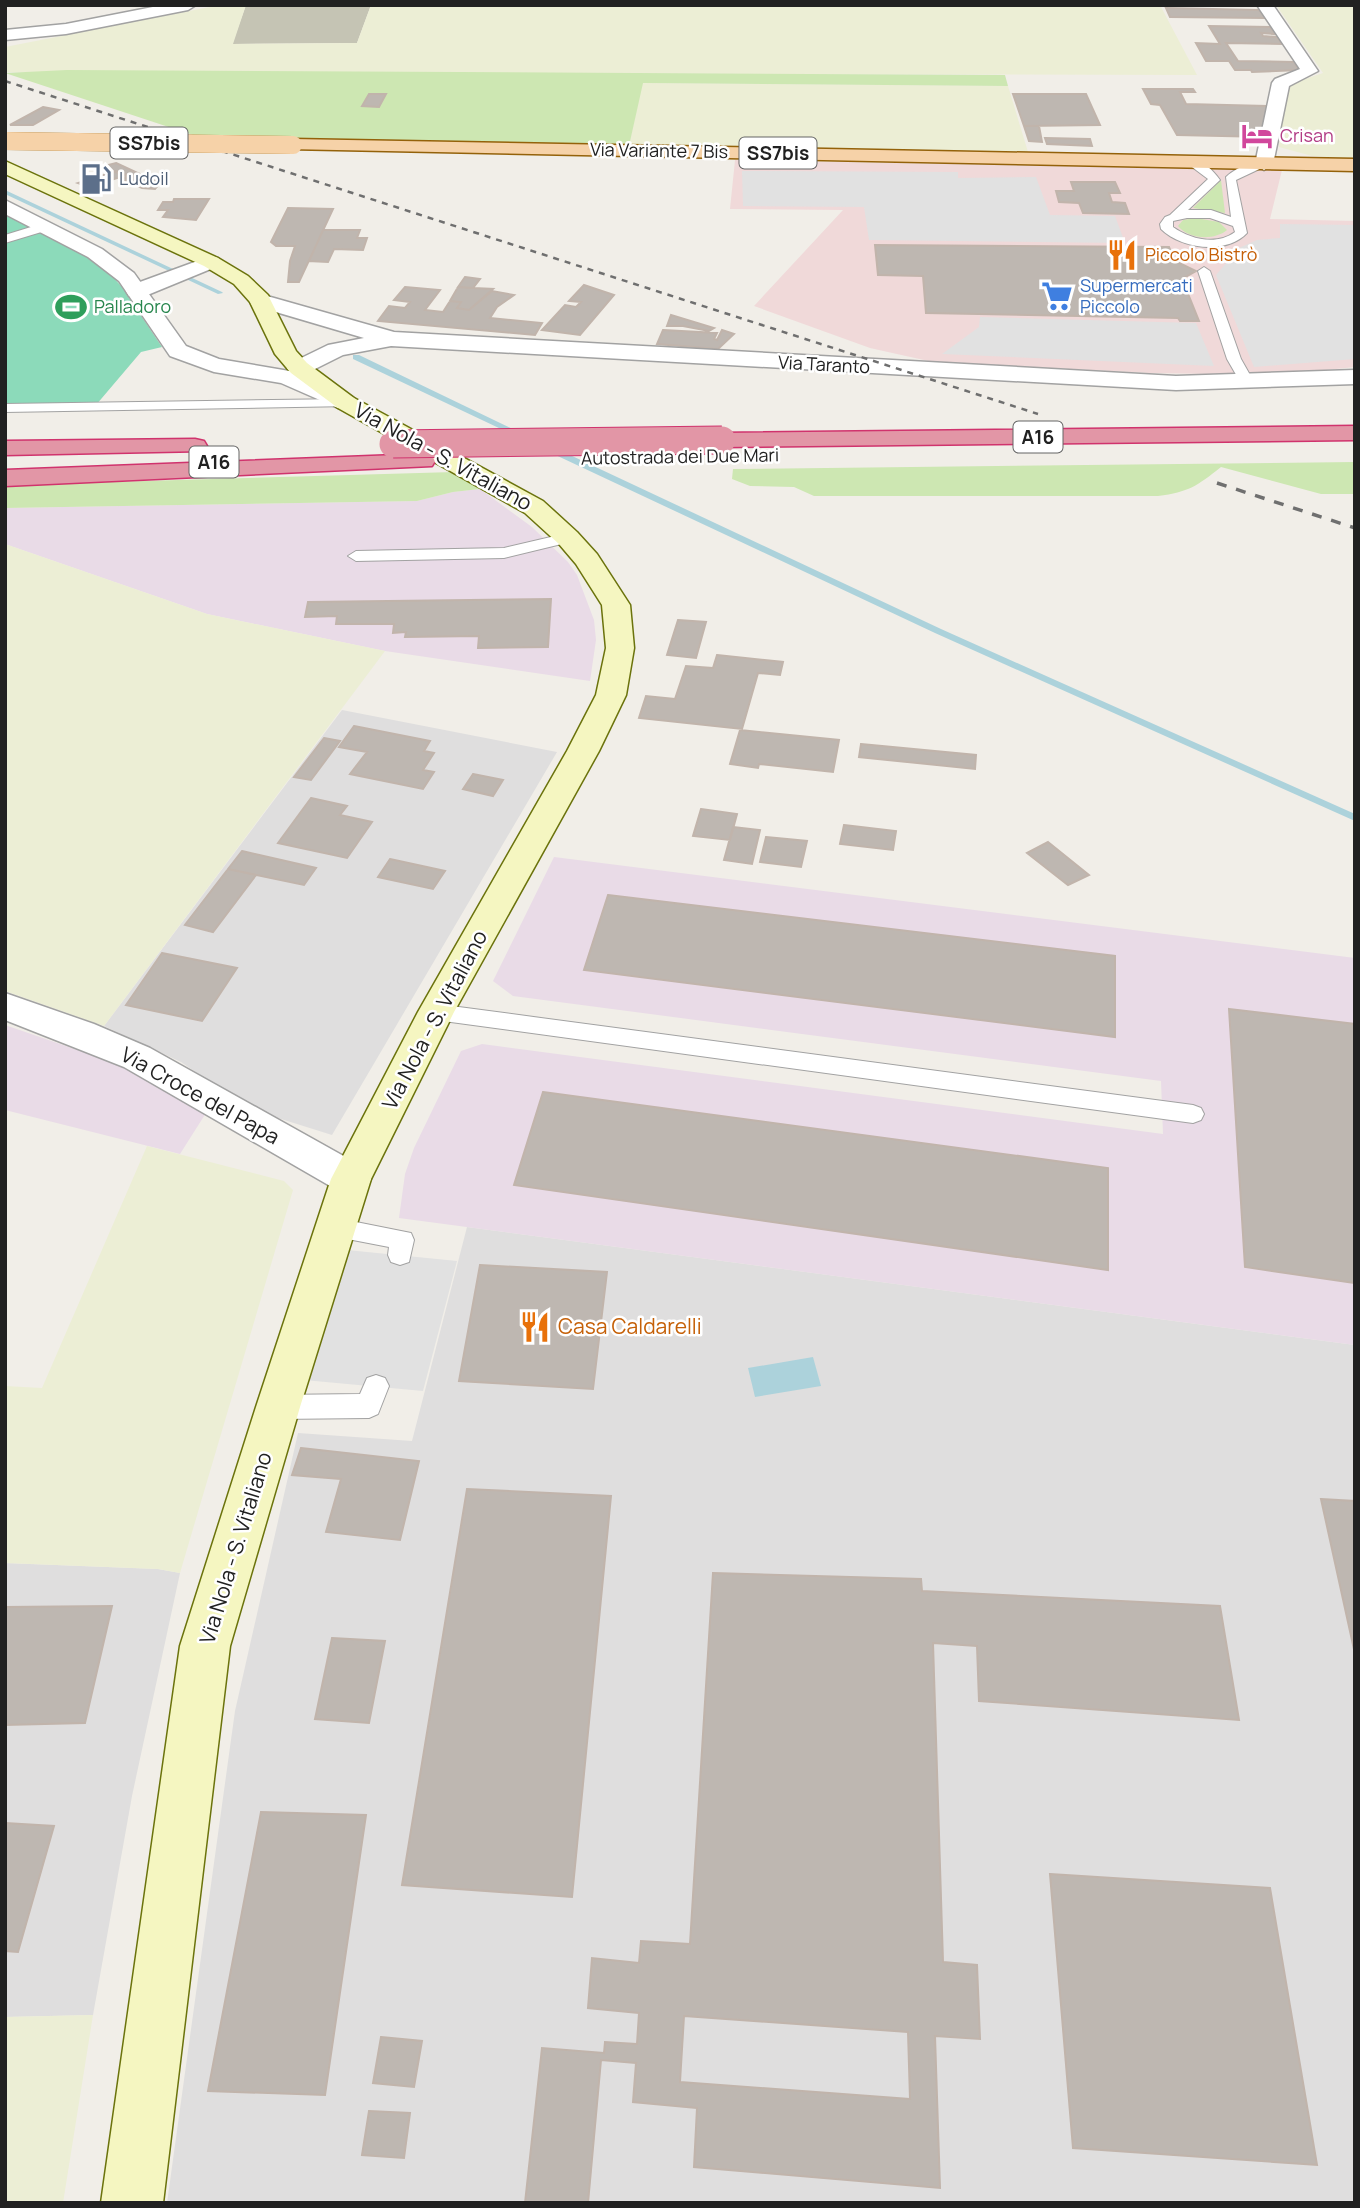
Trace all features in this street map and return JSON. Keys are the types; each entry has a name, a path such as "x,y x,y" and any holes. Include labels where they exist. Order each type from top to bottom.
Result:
{"highway":[{"name":"Autostrada dei Due Mari","path":"5,465 424,461 726,448 1355,433"},
{"name":"Autostrada dei Due Mari","path":"5,448 393,444 1355,450"},
{"path":"5,478 424,461"}],"main road":[{"name":"Via Variante 7 Bis","path":"5,141 1302,164"},
{"name":"Via Nola - S. Vitaliano","path":"5,167 211,262 241,280 260,300 286,355 299,368 346,403 534,507 568,538 587,560 616,605 620,648 611,695 583,751 436,1012 351,1179 278,1407 205,1646 132,2203"}],"street":[{"path":"5,38 188,5"},
{"path":"1264,164 1282,83 1310,71 1265,5"},
{"path":"1302,164 1355,167"},
{"path":"5,206 95,253 127,277 178,351 214,365 256,371 308,384 346,403"},
{"path":"137,291 211,262"},
{"path":"260,300 391,339"},
{"name":"Via Taranto","path":"299,368 336,350 391,339 1176,383 1355,377"},
{"path":"256,371 299,368"},
{"name":"Via Croce del Papa","path":"5,1006 77,1031 153,1066 351,1179"}],"lane":[{"path":"1192,162 1210,174 1214,180 1169,219 1167,229 1183,238 1208,242 1230,240"},
{"path":"1204,271 1230,240 1241,233 1230,179 1236,173 1264,164"},
{"path":"1175,216 1210,214 1238,224"},
{"path":"8,243 44,227"},
{"path":"1183,238 1204,271 1234,359 1247,382"},
{"path":"5,408 346,403"},
{"path":"356,556 504,553 568,538"},
{"path":"436,1012 1193,1114"},
{"path":"336,1228 402,1240 400,1255"},
{"path":"278,1407 369,1406 376,1386"}],"shaded area":[{"path":"246,5 371,5 357,43 232,44"},
{"path":"735,160 1282,170 1270,219 1355,221 1355,367 1278,375 1150,373 933,362 870,348 754,306 843,210 730,209"},
{"path":"742,171 958,172 958,178 1036,177 1050,215 1115,216 1125,243 869,240 864,207 743,206"},
{"path":"1280,224 1355,225 1355,359 1254,367 1216,275 1239,248 1257,240 1280,238"},
{"path":"980,317 1196,323 1214,366 942,354 979,327"},
{"path":"480,489 532,527 568,562 577,575 594,620 596,640 590,681 385,651 207,614 5,544 5,508 417,501 453,492"},
{"path":"342,710 557,752 332,1135 249,1109 181,1062 104,1026"},
{"path":"554,857 1355,958 1355,1345 399,1218 405,1174 414,1148 461,1051 482,1044 1163,1134 1161,1081 513,996 493,981"},
{"path":"5,1025 118,1064 206,1113 180,1154 5,1110"},
{"path":"467,1227 1355,1345 1355,2203 167,2203 235,1711 298,1433 412,1441"},
{"path":"347,1250 457,1261 423,1391 304,1380"},
{"path":"5,1563 158,1569 180,1573 132,1796 93,2015 5,2017"}],"green space":[{"path":"220,5 246,5 233,44 357,43 371,5 1160,5 1197,75 5,72 5,47"},
{"path":"1276,5 1355,5 1355,159 1312,156 1279,147 1287,85 1323,73"},
{"path":"67,70 1005,75 1008,86 643,83 629,146 205,139 5,73"},
{"path":"642,83 1008,86 1028,152 629,146"},
{"path":"1221,180 1225,213 1193,208"},
{"name":"Palladoro","path":"5,214 101,264 122,287 162,347 141,352 96,405 5,405"},
{"path":"1196,218 1219,222 1227,230 1215,236 1201,237 1188,234 1178,226 1183,220"},
{"path":"1355,462 1355,494 1321,494 1221,467 1192,487 1158,496 814,496 794,487 750,486 732,479 733,469"},
{"path":"454,472 480,489 453,492 417,501 5,508 5,485"},
{"path":"5,544 207,614 385,651 104,1026 5,991"},
{"path":"147,1146 284,1181 293,1190 180,1573 158,1569 5,1563 5,1386 42,1388"},
{"path":"93,2015 63,2203 5,2203 5,2017"}],"water":[{"path":"813,1357 821,1386 755,1397 748,1368"}],"building":[{"path":"1166,8 1259,10 1265,18 1170,17"},
{"path":"1209,26 1270,27 1275,34 1261,33 1263,36 1277,37 1282,44 1226,43 1238,61 1294,62 1299,70 1252,72 1235,70 1229,61 1206,61 1196,43 1220,44"},
{"path":"1143,89 1193,89 1195,92 1180,92 1186,104 1267,106 1266,137 1177,135 1160,105 1151,104"},
{"path":"369,94 386,94 379,107 362,106"},
{"path":"1013,94 1086,94 1100,125 1024,126"},
{"path":"43,107 59,110 33,125 10,125"},
{"path":"1024,126 1039,126 1042,142 1029,141"},
{"path":"1045,138 1090,139 1092,146 1047,144"},
{"path":"116,163 140,174 127,178 104,166"},
{"path":"116,171 127,175 89,187 78,183"},
{"path":"140,174 160,183 155,189 142,188 122,179"},
{"path":"1071,182 1115,182 1120,193 1109,193 1112,202 1125,203 1129,214 1083,213 1079,203 1059,202 1056,191 1074,191"},
{"path":"174,199 209,199 196,220 163,217 168,210 158,210 163,202 173,202"},
{"path":"288,208 333,209 299,282 288,282 295,246 276,246 271,242"},
{"path":"323,230 360,230 357,238 367,238 363,250 334,249 328,262 309,261"},
{"name":"Supermercati Piccolo","path":"875,245 1169,247 1175,261 1196,271 1182,279 1199,321 1180,321 1178,318 926,313 923,276 878,275"},
{"path":"465,277 480,279 473,288 458,287"},
{"path":"584,285 614,295 580,335 542,330 565,305 576,307 581,302 569,301"},
{"path":"405,287 440,290 425,310 443,312 450,301 461,302 457,308 469,310 492,291 514,295 497,307 490,318 542,323 535,335 378,321 389,306 405,308 410,302 394,300"},
{"path":"458,287 493,289 469,310 457,308 461,302 450,301"},
{"path":"671,315 714,328 709,331 667,326"},
{"path":"663,330 717,333 714,339 717,340 722,330 734,334 718,349 657,344"},
{"path":"551,599 548,647 478,648 479,636 405,637 406,632 393,633 394,624 336,624 337,616 305,617 308,602"},
{"path":"678,620 706,622 696,658 667,655"},
{"path":"717,655 783,662 780,675 758,673 742,729 639,718 646,696 675,699 686,666 713,668"},
{"path":"354,726 430,741 424,751 434,753 423,770 434,772 423,789 350,774 367,752 339,747"},
{"path":"740,730 839,740 833,772 759,764 758,768 730,764"},
{"path":"324,738 340,741 311,780 294,777"},
{"path":"861,744 976,755 975,769 859,757"},
{"path":"473,774 503,780 493,796 463,789"},
{"path":"311,798 347,806 340,815 372,822 347,858 278,843"},
{"path":"701,809 737,814 730,840 693,836"},
{"path":"844,825 896,831 893,850 840,844"},
{"path":"733,827 760,830 752,864 724,860"},
{"path":"766,837 807,841 801,867 760,862"},
{"path":"1048,842 1089,875 1068,885 1027,853"},
{"path":"242,851 316,868 304,885 228,869"},
{"path":"390,859 445,871 433,889 378,877"},
{"path":"228,869 256,875 213,932 185,925"},
{"path":"608,895 1115,956 1115,1037 584,970"},
{"path":"162,953 237,968 202,1021 126,1005"},
{"path":"1229,1009 1355,1024 1355,1283 1245,1267"},
{"path":"543,1092 1108,1168 1108,1270 514,1185"},
{"name":"Casa Caldarelli","path":"480,1265 607,1272 593,1389 459,1381"},
{"path":"301,1448 419,1461 400,1540 326,1532 341,1479 292,1475"},
{"path":"467,1489 611,1496 572,1897 402,1885"},
{"path":"1321,1499 1355,1501 1355,1654"},
{"path":"713,1573 921,1579 922,1591 1220,1606 1239,1720 979,1701 977,1646 933,1643 943,1962 977,1965 980,2039 935,2036 940,2188 694,2167 697,2108 633,2102 636,2063 601,2060 588,2203 525,2203 542,2048 604,2053 605,2042 637,2044 639,2013 588,2008 592,1958 639,1963 641,1941 690,1944","holes":["684,2016 908,2032 910,2099 680,2082"]},
{"path":"112,1606 85,1723 5,1725 5,1607"},
{"path":"332,1638 385,1641 369,1723 315,1719"},
{"path":"261,1812 366,1815 325,2095 208,2091"},
{"path":"5,1823 54,1826 18,1952 5,1951"},
{"path":"1050,1874 1270,1888 1317,2165 1073,2148"},
{"path":"381,2037 422,2041 414,2087 373,2083"},
{"path":"369,2111 410,2113 404,2158 362,2155"}],"waterway":[{"path":"5,192 220,293"},
{"path":"356,357 521,435"},
{"path":"550,449 938,631 1355,818"}],"railway":[{"path":"5,81 1038,414"},
{"path":"1217,483 1355,528"}],"place":[{"name":"Crisan","path":"1257,136"},
{"name":"Ludoil","path":"96,179"},
{"name":"Piccolo Bistrò","path":"1122,255"},
{"name":"Supermercati Piccolo","path":"1057,296"},
{"name":"Palladoro","path":"71,307"},
{"name":"Casa Caldarelli","path":"535,1327"}]}
